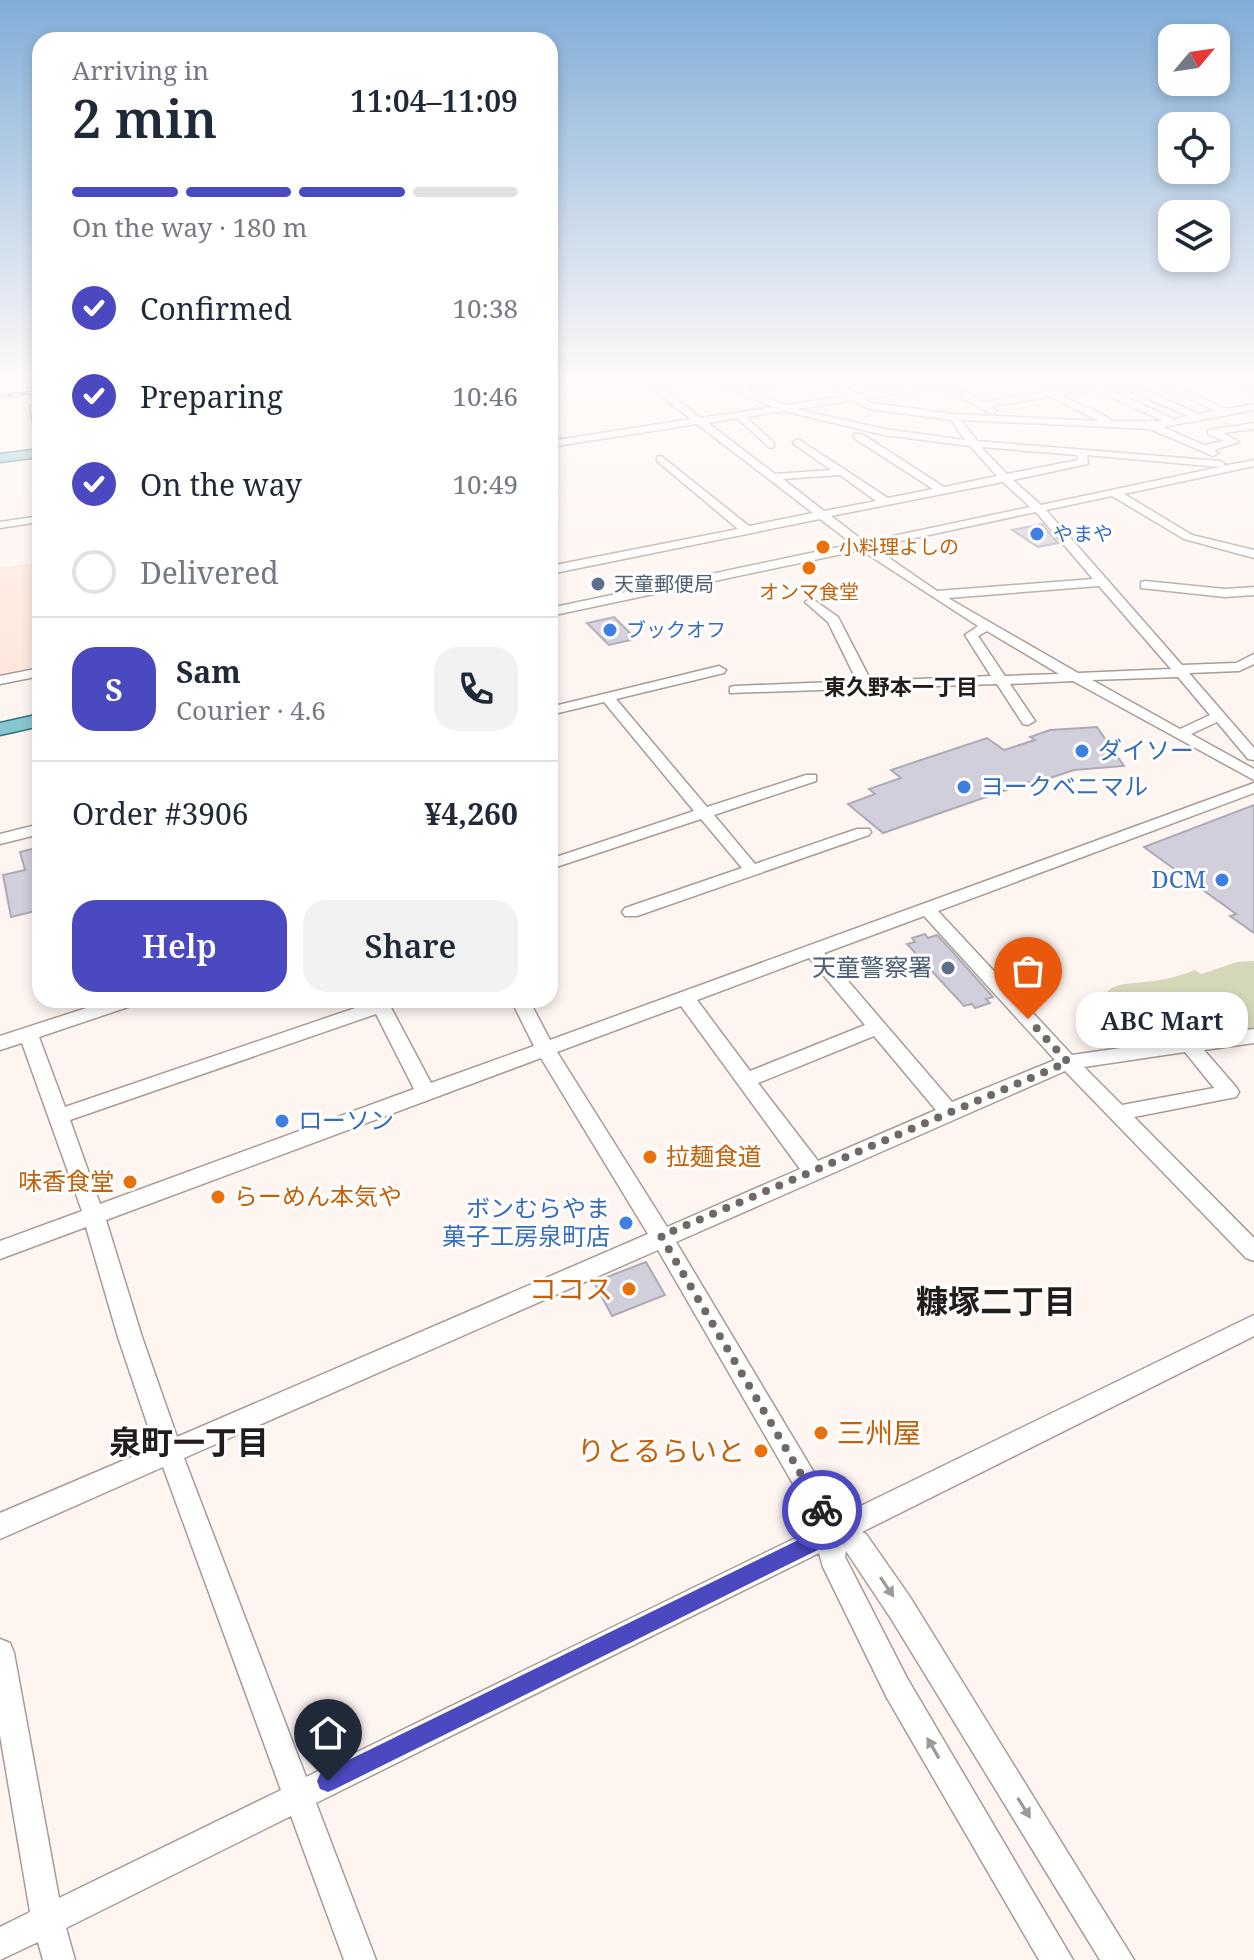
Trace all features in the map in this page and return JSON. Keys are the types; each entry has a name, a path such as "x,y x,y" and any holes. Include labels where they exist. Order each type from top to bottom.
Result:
{"main road":[{"path":"0,729 32,722"}],"street":[{"path":"674,469 748,531"},
{"path":"762,469 863,546 985,627 1254,775"},
{"path":"838,469 887,503"},
{"path":"910,469 943,491"},
{"path":"995,469 1039,509 1253,756"},
{"path":"558,568 1049,469"},
{"path":"558,610 1227,469"},
{"path":"772,477 842,472"},
{"path":"1113,492 1188,537 1254,554"},
{"path":"0,525 32,520"},
{"path":"935,595 1102,582"},
{"path":"1145,585 1225,593 1254,591"},
{"path":"811,602 833,620 866,685"},
{"path":"985,627 971,635 1028,721"},
{"path":"735,690 1180,671 1239,667 1254,658"},
{"path":"558,709 719,670"},
{"path":"0,680 32,674"},
{"path":"607,697 752,870"},
{"path":"1180,734 1219,716"},
{"path":"558,861 811,778"},
{"path":"0,1250 1254,788"},
{"path":"0,839 32,831"},
{"path":"631,912 863,832"},
{"path":"927,909 1068,1062 1254,1252"},
{"path":"812,950 949,1112"},
{"path":"685,998 814,1172"},
{"path":"0,1043 106,1008"},
{"path":"60,1116 365,1008"},
{"path":"382,1008 426,1093"},
{"path":"524,1008 546,1051 661,1236 835,1532 857,1543 900,1607 1118,1960"},
{"path":"746,1080 876,1028"},
{"path":"28,1033 94,1216 130,1337 169,1451 301,1795 360,1960"},
{"path":"0,1526 661,1236 1068,1062 1254,1036"},
{"path":"1117,1113 1229,1092 1190,1046"},
{"path":"0,1944 1254,1325"},
{"path":"835,1532 832,1558 897,1688 1057,1960"},
{"path":"0,1653 47,1919 59,1960"}],"shaded area":[{"path":"32,563 32,672 0,678 0,568"}],"green space":[{"path":"1254,961 1254,1032 1162,1043 1112,1028 1096,1019 1102,999 1111,988 1195,970 1201,974 1237,962"}],"building":[{"name":"やまや","path":"1042,524 1058,543 1038,547 1012,530"},
{"name":"ブックオフ","path":"614,617 633,636 628,637 631,640 609,645 587,623"},
{"name":"ヨークベニマル","path":"1097,727 1124,766 1074,770 1032,784 1029,782 883,833 848,804 875,794 869,789 901,778 891,770 987,738 1004,750 1035,740 1030,737 1050,730"},
{"name":"DCM","path":"1254,805 1254,933 1230,916 1236,914 1144,847"},
{"path":"32,849 32,912 11,917 3,875 25,870 20,852"},
{"name":"天童警察署","path":"925,934 928,938 937,935 993,997 986,999 990,1003 975,1008 972,1004 964,1006 907,944 915,942 912,938"},
{"name":"ココス","path":"646,1262 665,1295 612,1316 594,1282"}],"way so far":[{"path":"822,1510 661,1236 1068,1062 1028,1019"}],"place":[{"name":"やまや","path":"1037,534"},
{"name":"小料理よしの","path":"823,547"},
{"name":"オンマ食堂","path":"809,568"},
{"name":"天童郵便局","path":"598,584"},
{"name":"ブックオフ","path":"610,630"},
{"name":"ダイソー","path":"1082,751"},
{"name":"ヨークベニマル","path":"964,787"},
{"name":"DCM","path":"1222,880"},
{"name":"天童警察署","path":"948,968"},
{"name":"ABC Mart","path":"1028,1019"},
{"name":"ローソン","path":"282,1121"},
{"name":"拉麺食道","path":"650,1157"},
{"name":"味香食堂","path":"130,1182"},
{"name":"らーめん本気や","path":"218,1197"},
{"name":"ボンむらやま 菓子工房泉町店","path":"626,1223"},
{"name":"ココス","path":"629,1289"},
{"name":"三州屋","path":"821,1433"},
{"name":"りとるらいと","path":"761,1451"}],"district":[{"name":"東久野本一丁目","path":"901,687"},
{"name":"糠塚二丁目","path":"996,1302"},
{"name":"泉町一丁目","path":"189,1443"}],"route":[{"path":"328,1781 835,1532 822,1510"}]}
